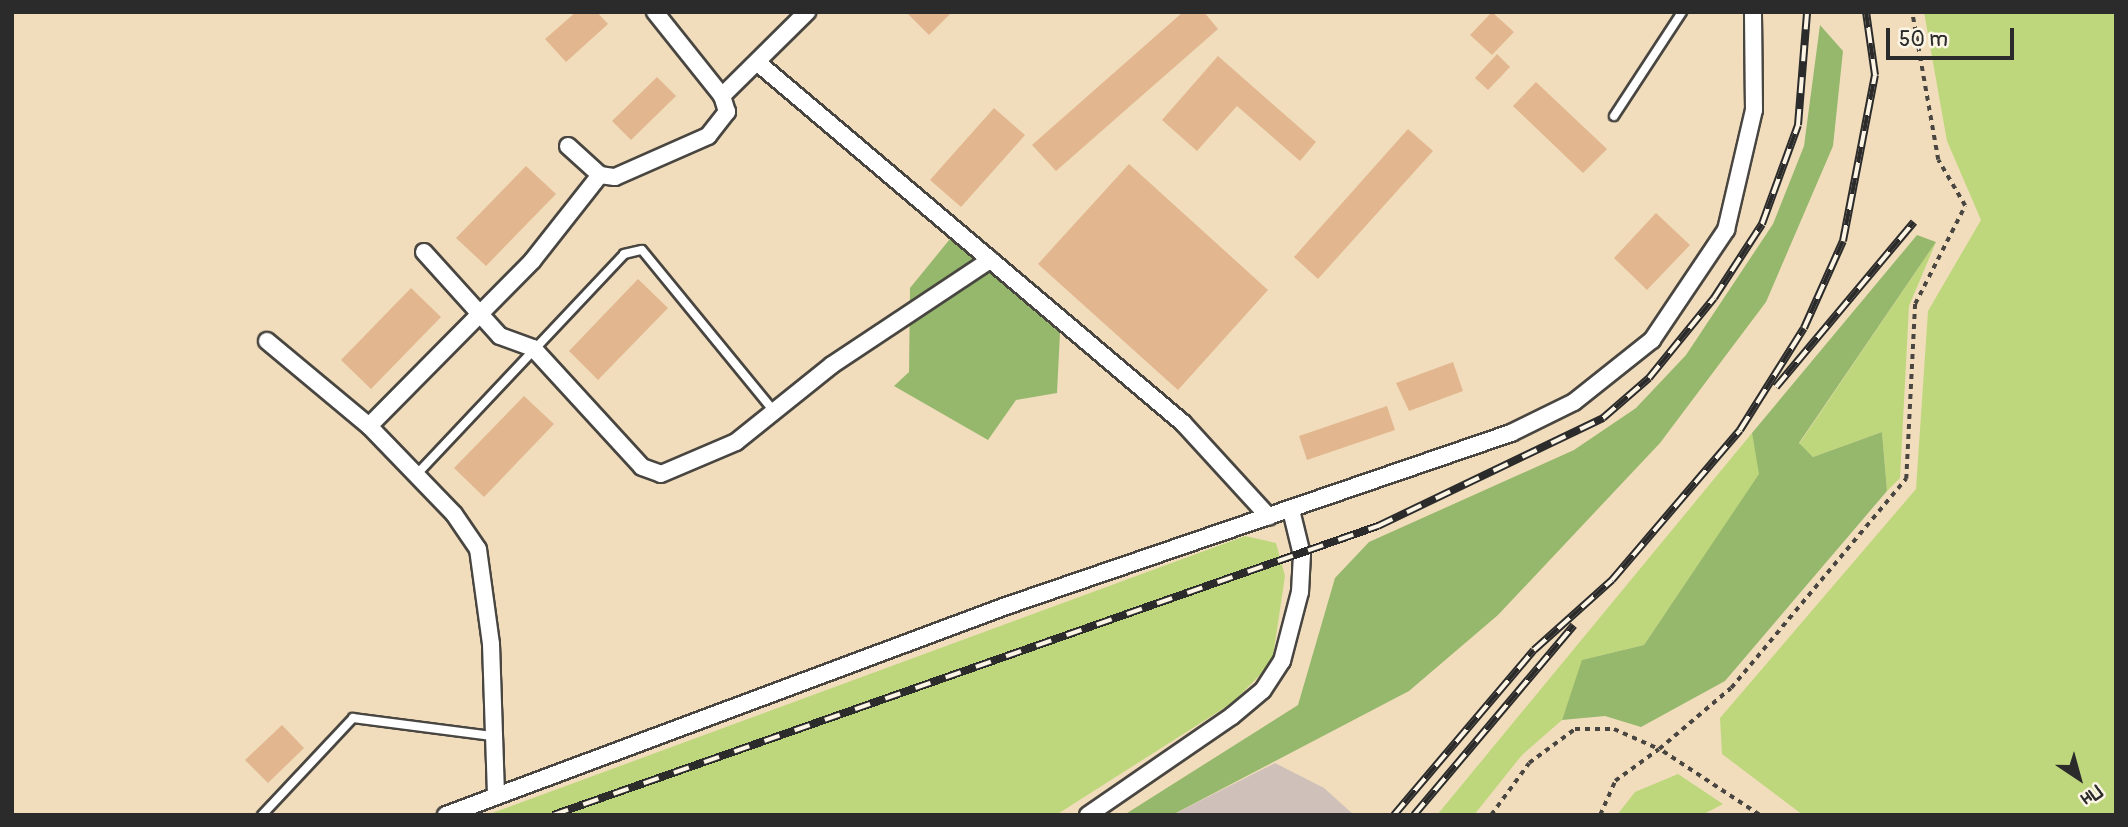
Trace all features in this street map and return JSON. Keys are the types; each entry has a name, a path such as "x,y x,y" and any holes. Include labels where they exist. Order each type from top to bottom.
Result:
{"street":[{"path":"568,145 600,175 615,177 708,135 727,112 722,96 655,12"},
{"path":"722,96 807,12"},
{"path":"446,815 496,793 1511,433 1585,395 1652,341 1726,230 1754,110 1753,12"},
{"path":"758,63 1183,423 1269,517"},
{"path":"369,426 565,224 600,175"},
{"path":"424,252 481,311 500,336 533,348 642,467 661,474 736,442 772,409 990,260"},
{"path":"267,341 369,426 417,474 478,549 491,644 496,793"},
{"path":"1088,815 1232,716 1263,690 1282,661 1300,592 1302,555 1291,510"}],"lane":[{"path":"1614,116 1682,12"},
{"path":"417,474 624,254 642,250 772,409"},
{"path":"261,815 353,718 426,723 492,736"}],"path":[{"path":"1600,815 1615,781 1659,749 1731,688 1906,479 1915,304 1965,206 1938,160 1912,12"},
{"path":"1491,815 1529,763 1575,729 1615,729 1659,749 1759,815"}],"shaded area":[{"path":"1275,763 1324,788 1354,815 1172,815"}],"green space":[{"path":"1924,12 2116,12 2116,815 1803,815 1722,754 1720,718 1916,489 1928,311 1981,220 1947,141"},
{"path":"1820,25 1843,51 1833,146 1766,302 1660,443 1498,615 1409,691 1172,815 1124,815 1298,705 1335,578 1369,542 1574,450 1636,408 1686,355 1773,224 1804,146"},
{"path":"1917,235 1936,242 1799,443 1813,457 1882,432 1887,491 1725,681 1641,727 1605,716 1562,720 1582,660 1644,645 1759,474 1752,433"},
{"path":"950,239 1060,333 1057,393 1016,400 988,440 894,386 909,372 910,288"},
{"path":"1936,242 1909,306 1900,478 1887,491 1882,432 1813,457 1799,444"},
{"path":"1752,433 1760,474 1644,645 1583,660 1562,720 1522,755 1474,815 1437,815"},
{"path":"1245,536 1276,543 1285,576 1272,663 1232,703 1056,815 487,815"},
{"path":"1678,774 1723,804 1702,815 1617,815 1635,792"}],"building":[{"path":"576,12 597,12 608,24 566,62 545,39"},
{"path":"906,12 952,12 929,35"},
{"path":"1183,12 1204,12 1218,29 1056,171 1032,145"},
{"path":"1492,12 1514,32 1492,55 1470,35"},
{"path":"1497,54 1510,67 1488,90 1475,78"},
{"path":"1218,56 1316,142 1300,161 1237,106 1197,151 1162,120"},
{"path":"657,77 676,96 631,140 612,121"},
{"path":"1536,82 1607,149 1583,173 1513,106"},
{"path":"994,108 1025,135 961,207 930,180"},
{"path":"1408,129 1433,151 1318,279 1294,257"},
{"path":"1129,164 1268,290 1178,390 1038,264"},
{"path":"526,166 556,194 486,266 456,238"},
{"path":"1656,213 1690,245 1647,290 1614,258"},
{"path":"638,279 668,308 598,380 569,351"},
{"path":"411,288 441,317 371,389 341,360"},
{"path":"1453,362 1463,391 1409,411 1396,383"},
{"path":"524,396 554,424 484,497 454,468"},
{"path":"1387,406 1395,430 1307,460 1299,436"},
{"path":"282,725 304,748 268,783 245,760"}],"railway":[{"path":"553,815 1378,526 1603,418 1649,378 1714,298 1762,224 1798,125 1807,12"},
{"path":"1394,815 1534,650 1612,580 1740,430 1804,328 1843,241 1875,75 1866,12"},
{"path":"1776,387 1914,222"},
{"path":"1414,815 1574,625"}]}
